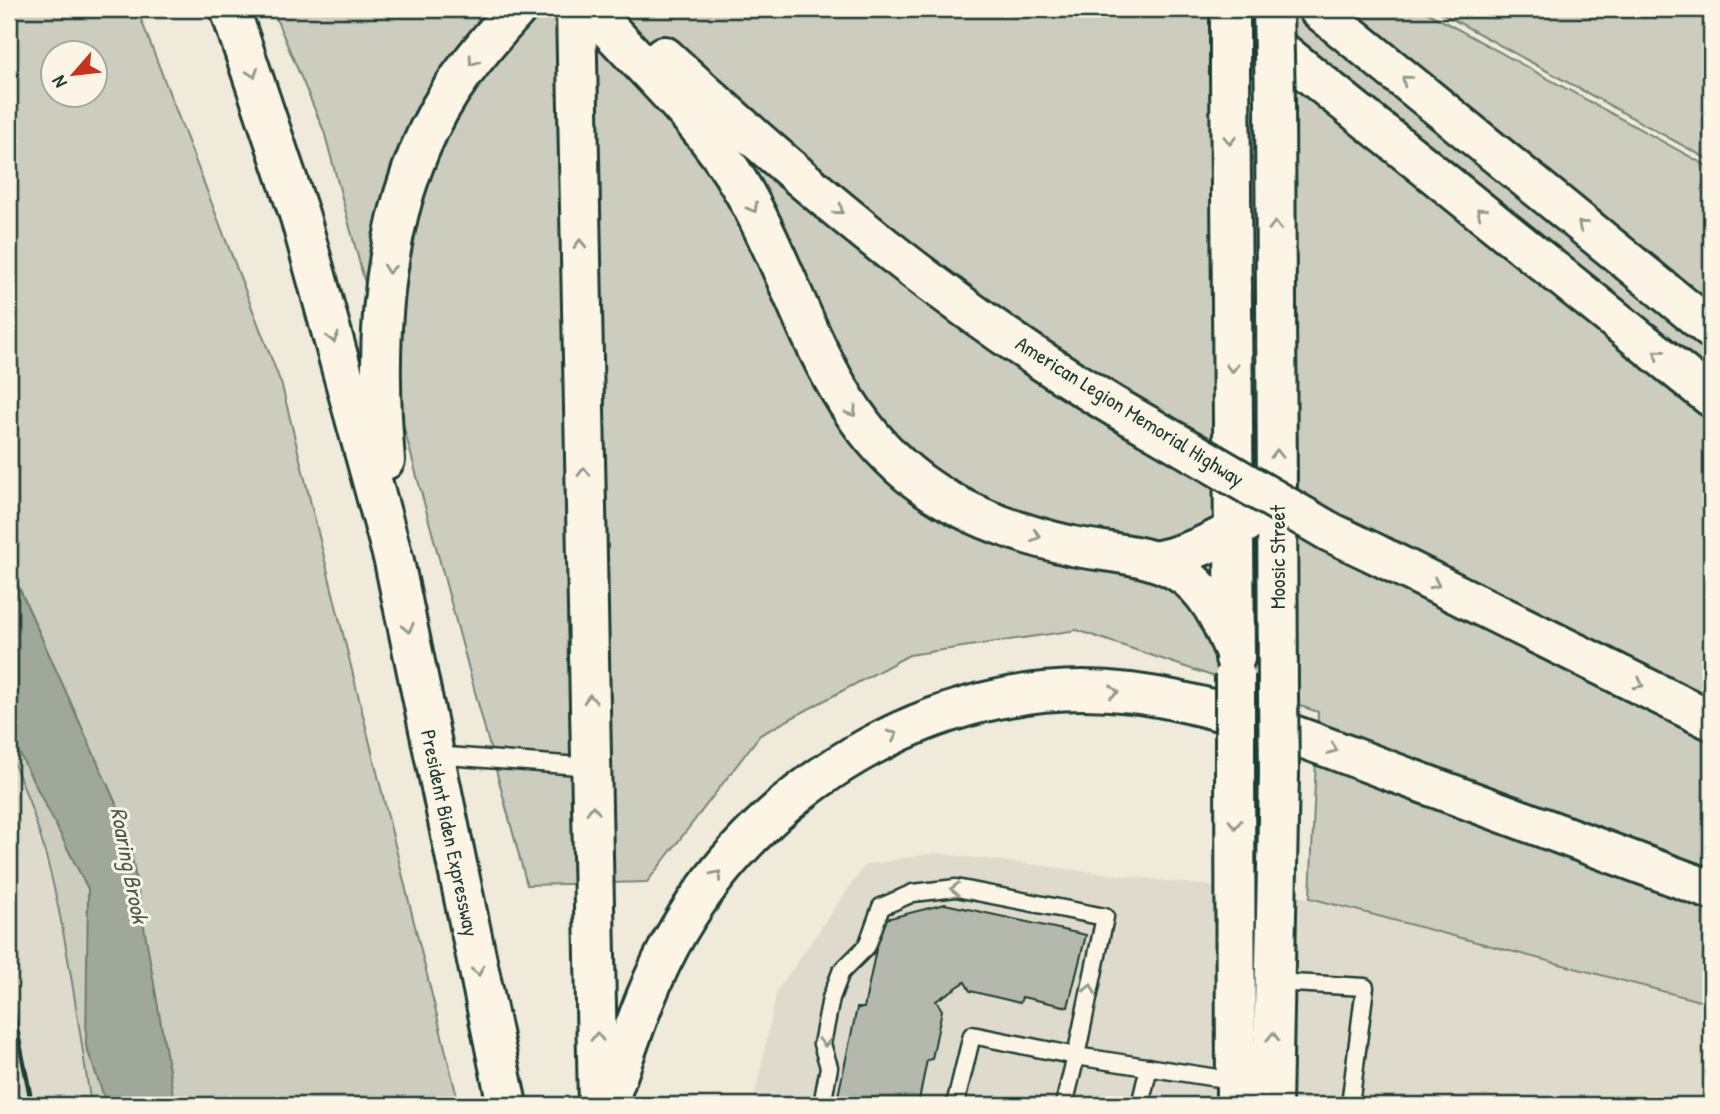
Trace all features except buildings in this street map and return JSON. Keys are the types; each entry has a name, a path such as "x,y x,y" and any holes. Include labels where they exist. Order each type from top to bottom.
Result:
{"main road":[{"path":"230,9 300,218 394,561"},
{"path":"394,561 379,391 390,255 400,205 419,153 450,94 487,43 517,9"},
{"path":"576,9 598,1105"},
{"path":"590,9 717,150 768,235 835,383 864,430 884,452 931,491 991,522 1071,546 1155,561 1179,572 1204,595 1218,613 1235,664"},
{"name":"American Legion Memorial Highway","path":"610,9 790,170 940,289 1027,350 1148,426 1330,532 1711,720"},
{"path":"1229,9 1711,397"},
{"name":"Moosic Street","path":"1229,9 1236,1093"},
{"name":"Moosic Street","path":"1272,1105 1279,773 1273,9"},
{"path":"1318,9 1711,329"},
{"path":"1623,259 1711,312"},
{"path":"1155,561 1179,556 1233,532 1277,503"},
{"name":"President Biden Expressway","path":"394,561 507,1105"},
{"path":"607,1105 652,983 678,931 712,879 750,836 797,795 847,760 887,738 958,709 1010,696 1068,690 1128,692 1186,702 1312,740 1711,890"}],"lane":[{"path":"434,755 592,767"},
{"path":"822,1105 829,1067 822,1044 831,998 841,971 867,946 881,907 913,893 956,888 1105,917 1064,1105"},
{"path":"1275,982 1365,987 1350,1105"},
{"path":"955,1105 972,1035 1076,1056 1149,1067 1236,1093"},
{"path":"1140,1105 1149,1067"}],"shaded area":[{"path":"9,9 137,9 282,386 459,1105 91,1105 62,926 40,836 9,753"},
{"path":"272,9 1421,9 1711,168 1711,1004 1310,898 1318,712 1077,630 909,655 760,735 647,882 527,885 324,131"},
{"path":"1434,9 1711,9 1711,161"},
{"path":"9,753 26,788 64,933 91,1105 14,1105 9,1081"},
{"path":"935,853 1310,898 1711,1004 1711,1105 753,1105 777,991 865,865"}],"water":[{"name":"Roaring Brook","path":"9,565 127,828 175,1105 107,1105 86,1046 88,889 9,733"}],"railway":[{"path":"9,991 32,1105"}]}
